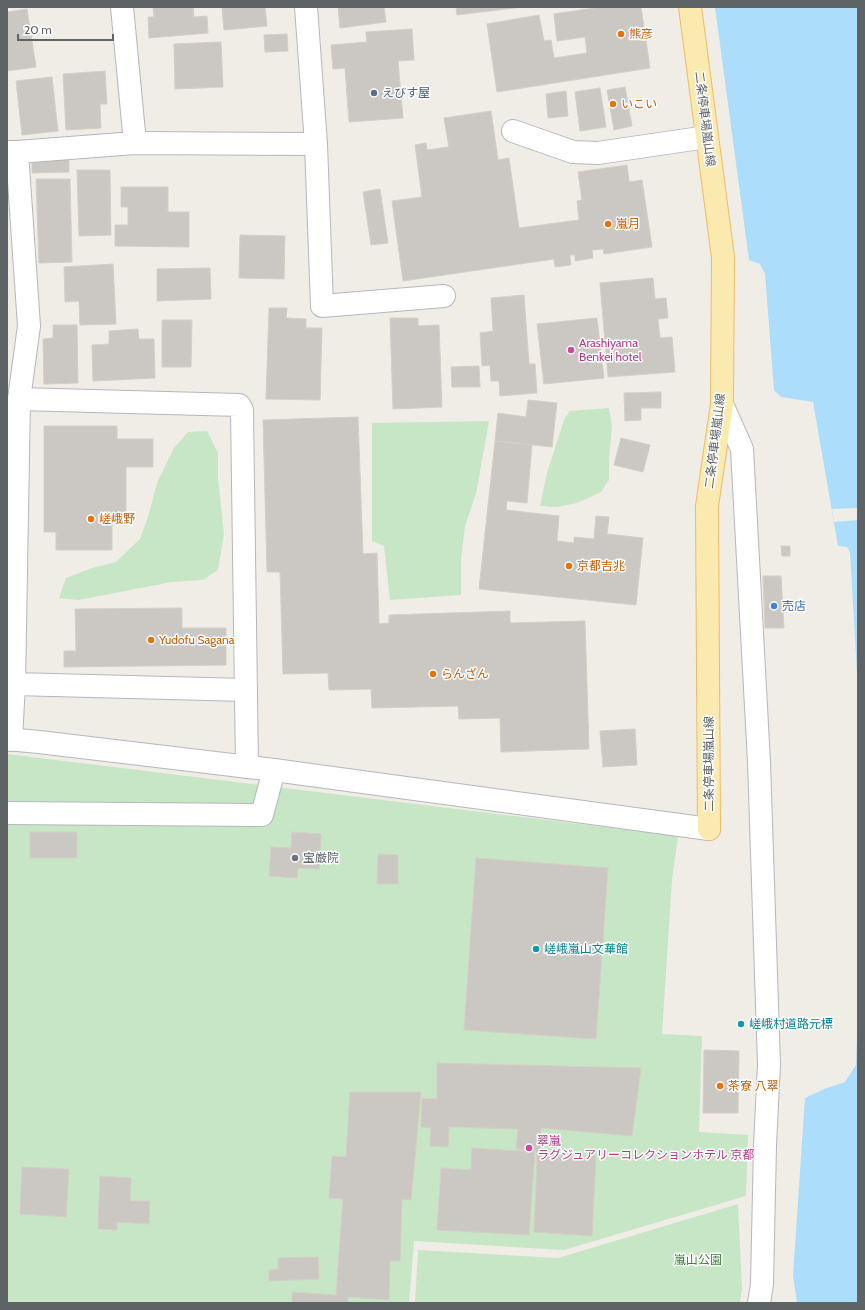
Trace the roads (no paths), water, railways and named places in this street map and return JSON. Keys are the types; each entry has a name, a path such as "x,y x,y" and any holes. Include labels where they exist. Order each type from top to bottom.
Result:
{"main road":[{"name":"二条停車場嵐山線","path":"690,7 723,257 722,404 707,506 709,828"}],"street":[{"path":"122,7 135,144"},
{"path":"306,7 316,144 322,306 444,296"},
{"path":"513,131 573,152 598,153 707,137"},
{"path":"316,144 135,144 12,152 29,326 19,399 14,684 9,739 274,770 709,828"},
{"path":"19,399 239,405 242,410 247,767"},
{"path":"722,404 742,449 759,762 769,1065 765,1145 762,1284 759,1303"},
{"path":"14,684 246,690"},
{"path":"7,813 262,816 274,770"}],"water":[{"path":"715,7 858,7 858,691 850,552 847,547 838,546 813,402 781,397 774,390 765,274 760,264 749,260"},
{"path":"858,1009 858,1303 797,1303 793,1275 805,1098 824,1089 845,1082 856,1065"}],"place":[{"name":"熊彦","path":"621,34"},
{"name":"えびす屋","path":"374,93"},
{"name":"いこい","path":"613,104"},
{"name":"嵐月","path":"608,224"},
{"name":"Arashiyama Benkei hotel","path":"571,350"},
{"name":"嵯峨野","path":"91,519"},
{"name":"京都吉兆","path":"569,566"},
{"name":"売店","path":"774,606"},
{"name":"Yudofu Sagana","path":"151,640"},
{"name":"らんざん","path":"433,674"},
{"name":"宝厳院","path":"295,858"},
{"name":"嵯峨嵐山文華館","path":"536,949"},
{"name":"嵯峨村道路元標","path":"741,1024"},
{"name":"茶寮 八翠","path":"720,1086"},
{"name":"翠嵐 ラグジュアリーコレクションホテル 京都","path":"529,1148"}],"park label":[{"name":"嵐山公園","path":"698,1260"}]}
